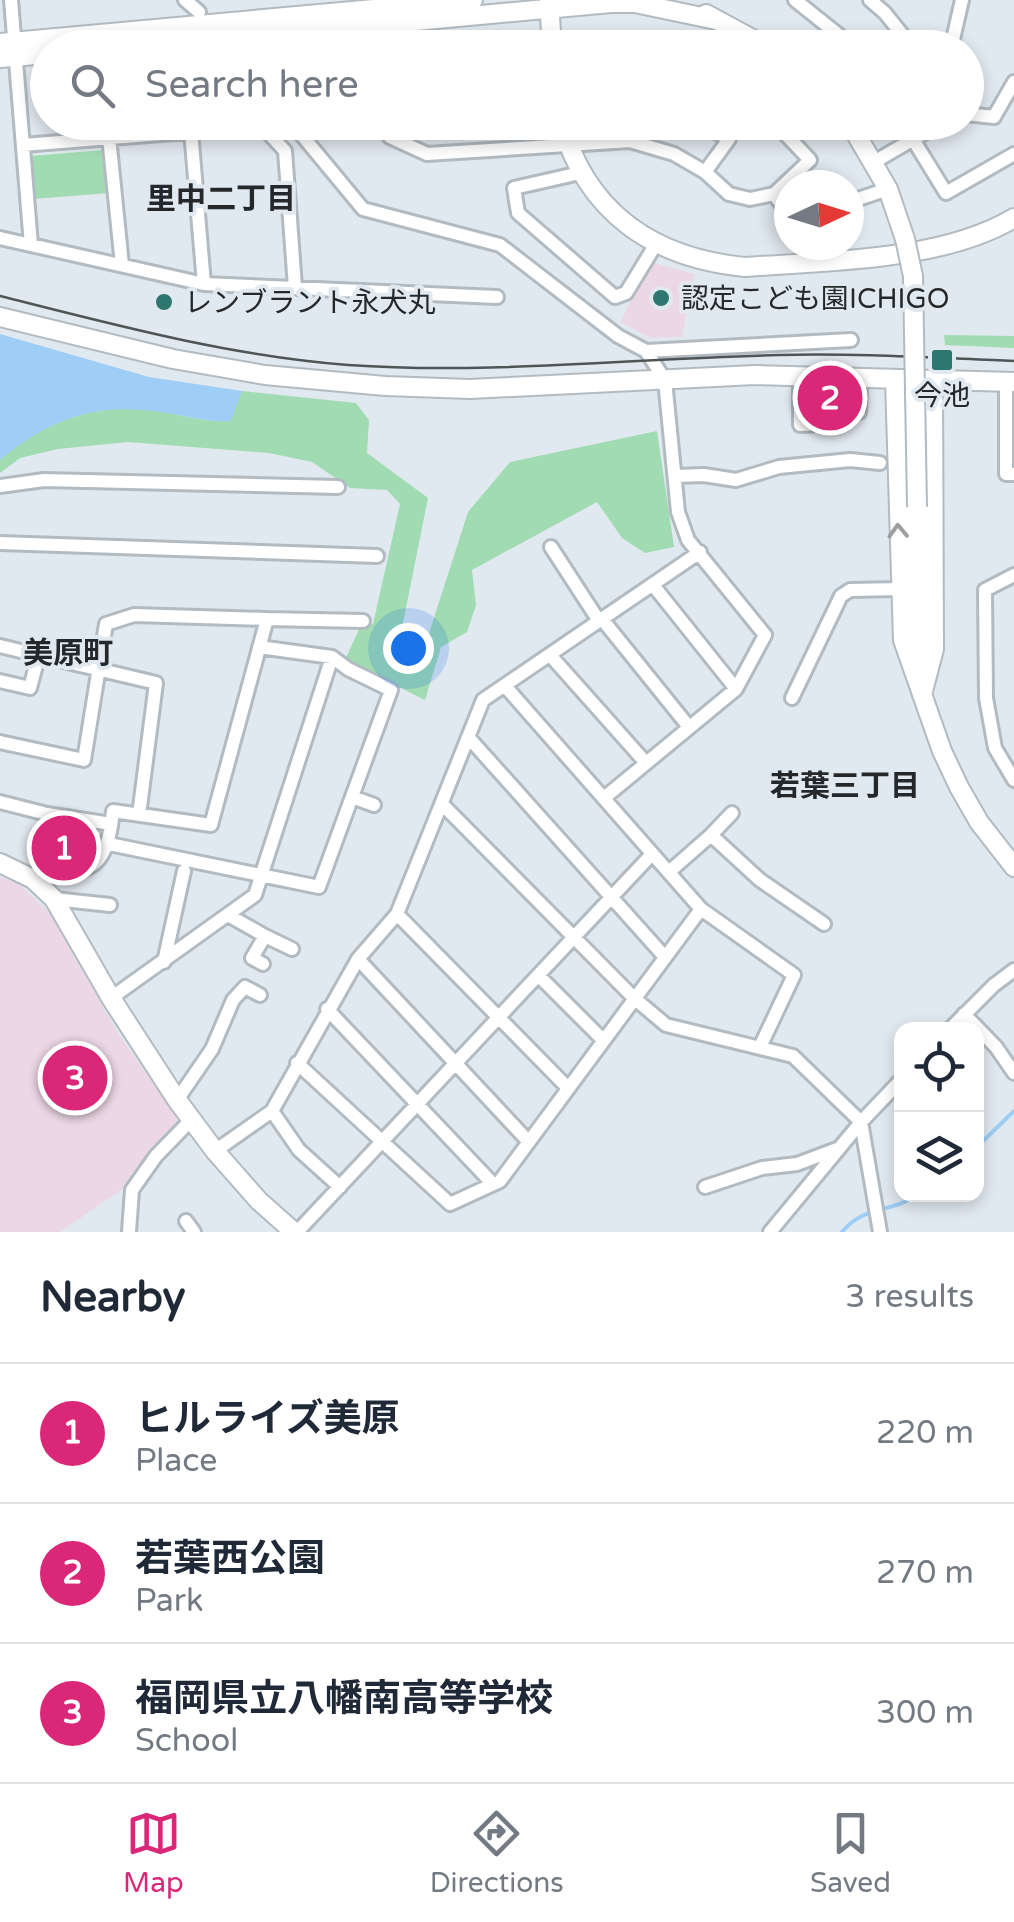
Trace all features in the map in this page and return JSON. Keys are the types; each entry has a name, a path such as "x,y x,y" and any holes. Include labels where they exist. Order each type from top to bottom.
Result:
{"street":[{"path":"10,0 7,50 23,145 30,245"},
{"path":"185,0 199,12"},
{"path":"174,30 400,3 474,0"},
{"path":"673,0 735,30"},
{"path":"795,0 832,30"},
{"path":"870,0 887,6 902,30"},
{"path":"955,30 962,0"},
{"path":"322,30 550,5 634,3 716,20"},
{"path":"550,5 551,30"},
{"path":"984,116 994,117 1014,82"},
{"path":"23,145 77,140"},
{"path":"109,140 122,265"},
{"path":"192,140 204,284"},
{"path":"275,140 285,151 296,287"},
{"path":"306,140 362,210 500,245 618,336 646,351 666,380 678,512 688,540 765,635 736,689 604,798"},
{"path":"397,140 427,154 630,141 674,154 705,172 729,194 750,198 774,194"},
{"path":"566,140 580,174 624,224 656,244 716,264 762,266 928,250 988,234 1014,218"},
{"path":"705,172 728,140"},
{"path":"791,140 810,160 799,170"},
{"path":"860,140 888,189 905,239 912,276 922,695"},
{"path":"874,162 914,141 946,192 1014,154"},
{"path":"580,174 514,188 518,213 614,296 626,293 656,244"},
{"path":"864,197 888,189"},
{"path":"0,238 204,284 497,297"},
{"path":"0,317 173,359 265,376 386,386 470,389 800,376 1010,382 1006,474 1014,474"},
{"path":"646,351 850,340"},
{"path":"800,376 800,426 824,424 859,412 860,388"},
{"path":"895,380 903,640 942,752 959,787 978,822 1014,866"},
{"path":"922,695 934,648 933,381"},
{"path":"676,476 736,480 778,467 850,460 880,463"},
{"path":"0,486 44,480 338,488"},
{"path":"0,543 377,556"},
{"path":"551,547 601,620 689,727"},
{"path":"215,1151 272,1112 358,958 397,914 483,700 700,552"},
{"path":"1014,575 985,590 986,698 995,748 1014,780"},
{"path":"653,585 736,689"},
{"path":"792,698 841,596 850,590 900,589"},
{"path":"0,742 84,760 106,624 134,615 363,621"},
{"path":"33,879 84,870 101,858 109,844 113,811 211,825 267,618"},
{"path":"0,646 156,683 140,814"},
{"path":"109,844 319,887 391,690 332,657 259,647"},
{"path":"0,681 30,688 39,654"},
{"path":"550,655 646,763"},
{"path":"110,998 255,896 332,657"},
{"path":"505,686 701,908 794,975 760,1047"},
{"path":"469,738 664,956"},
{"path":"352,798 374,805"},
{"path":"0,802 112,824"},
{"path":"442,804 634,998 666,1025 793,1056 861,1122 879,1227"},
{"path":"670,872 732,813"},
{"path":"711,835 760,880 824,924"},
{"path":"0,863 33,879 54,899 110,998 177,1100 259,1201 295,1232 652,854"},
{"path":"164,962 184,871"},
{"path":"54,899 110,905"},
{"path":"297,1062 450,1204 500,1181 701,908"},
{"path":"397,914 568,1088"},
{"path":"228,916 292,950"},
{"path":"263,964 252,958 266,936"},
{"path":"358,958 528,1141"},
{"path":"956,1022 1014,970"},
{"path":"539,976 603,1040"},
{"path":"177,1100 212,1049 233,1000 245,987 260,995"},
{"path":"327,1008 494,1184"},
{"path":"964,1014 996,1046 1014,1073"},
{"path":"770,1232 894,1087"},
{"path":"272,1112 299,1150 340,1187"},
{"path":"129,1232 132,1190 156,1156 192,1119"},
{"path":"706,1187 762,1168 797,1164 839,1148"}],"shaded area":[{"name":"認定こども園ICHIGO","path":"651,262 694,274 682,337 651,338 620,322"},
{"path":"0,877 19,884 48,911 119,1035 179,1120 150,1154 133,1182 60,1232 0,1232"}],"green space":[{"path":"104,150 109,193 34,199 30,156"},
{"path":"944,335 1014,336 1014,348 945,345"},
{"path":"804,388 855,389 856,408 811,421 805,417"},
{"path":"242,391 356,403 369,420 367,453 428,498 397,653 422,655 468,512 510,462 657,431 674,547 645,553 622,538 597,502 472,570 476,605 467,632 441,647 425,700 345,660 360,627 373,624 400,504 387,490 350,488 312,462 269,453 128,442 58,449 20,458 0,473 0,460 16,447 67,419 104,410 144,409 230,421"}],"water":[{"path":"0,334 149,377 242,391 231,421 137,410 94,412 55,424 0,460"}],"waterway":[{"path":"984,1140 1014,1111"},
{"path":"842,1232 861,1217 904,1202"}],"tram line":[{"path":"0,296 216,347 348,365 510,367 808,355 1014,361"}],"place":[{"name":"認定こども園ICHIGO","path":"661,298"},
{"name":"レンブラント永犬丸","path":"164,302"},
{"name":"今池","path":"942,360"},
{"name":"若葉西公園","path":"830,398"},
{"name":"ヒルライズ美原","path":"64,848"},
{"name":"福岡県立八幡南高等学校","path":"75,1078"}],"district":[{"name":"里中二丁目","path":"221,199"},
{"name":"美原町","path":"68,653"},
{"name":"若葉三丁目","path":"845,786"}]}
